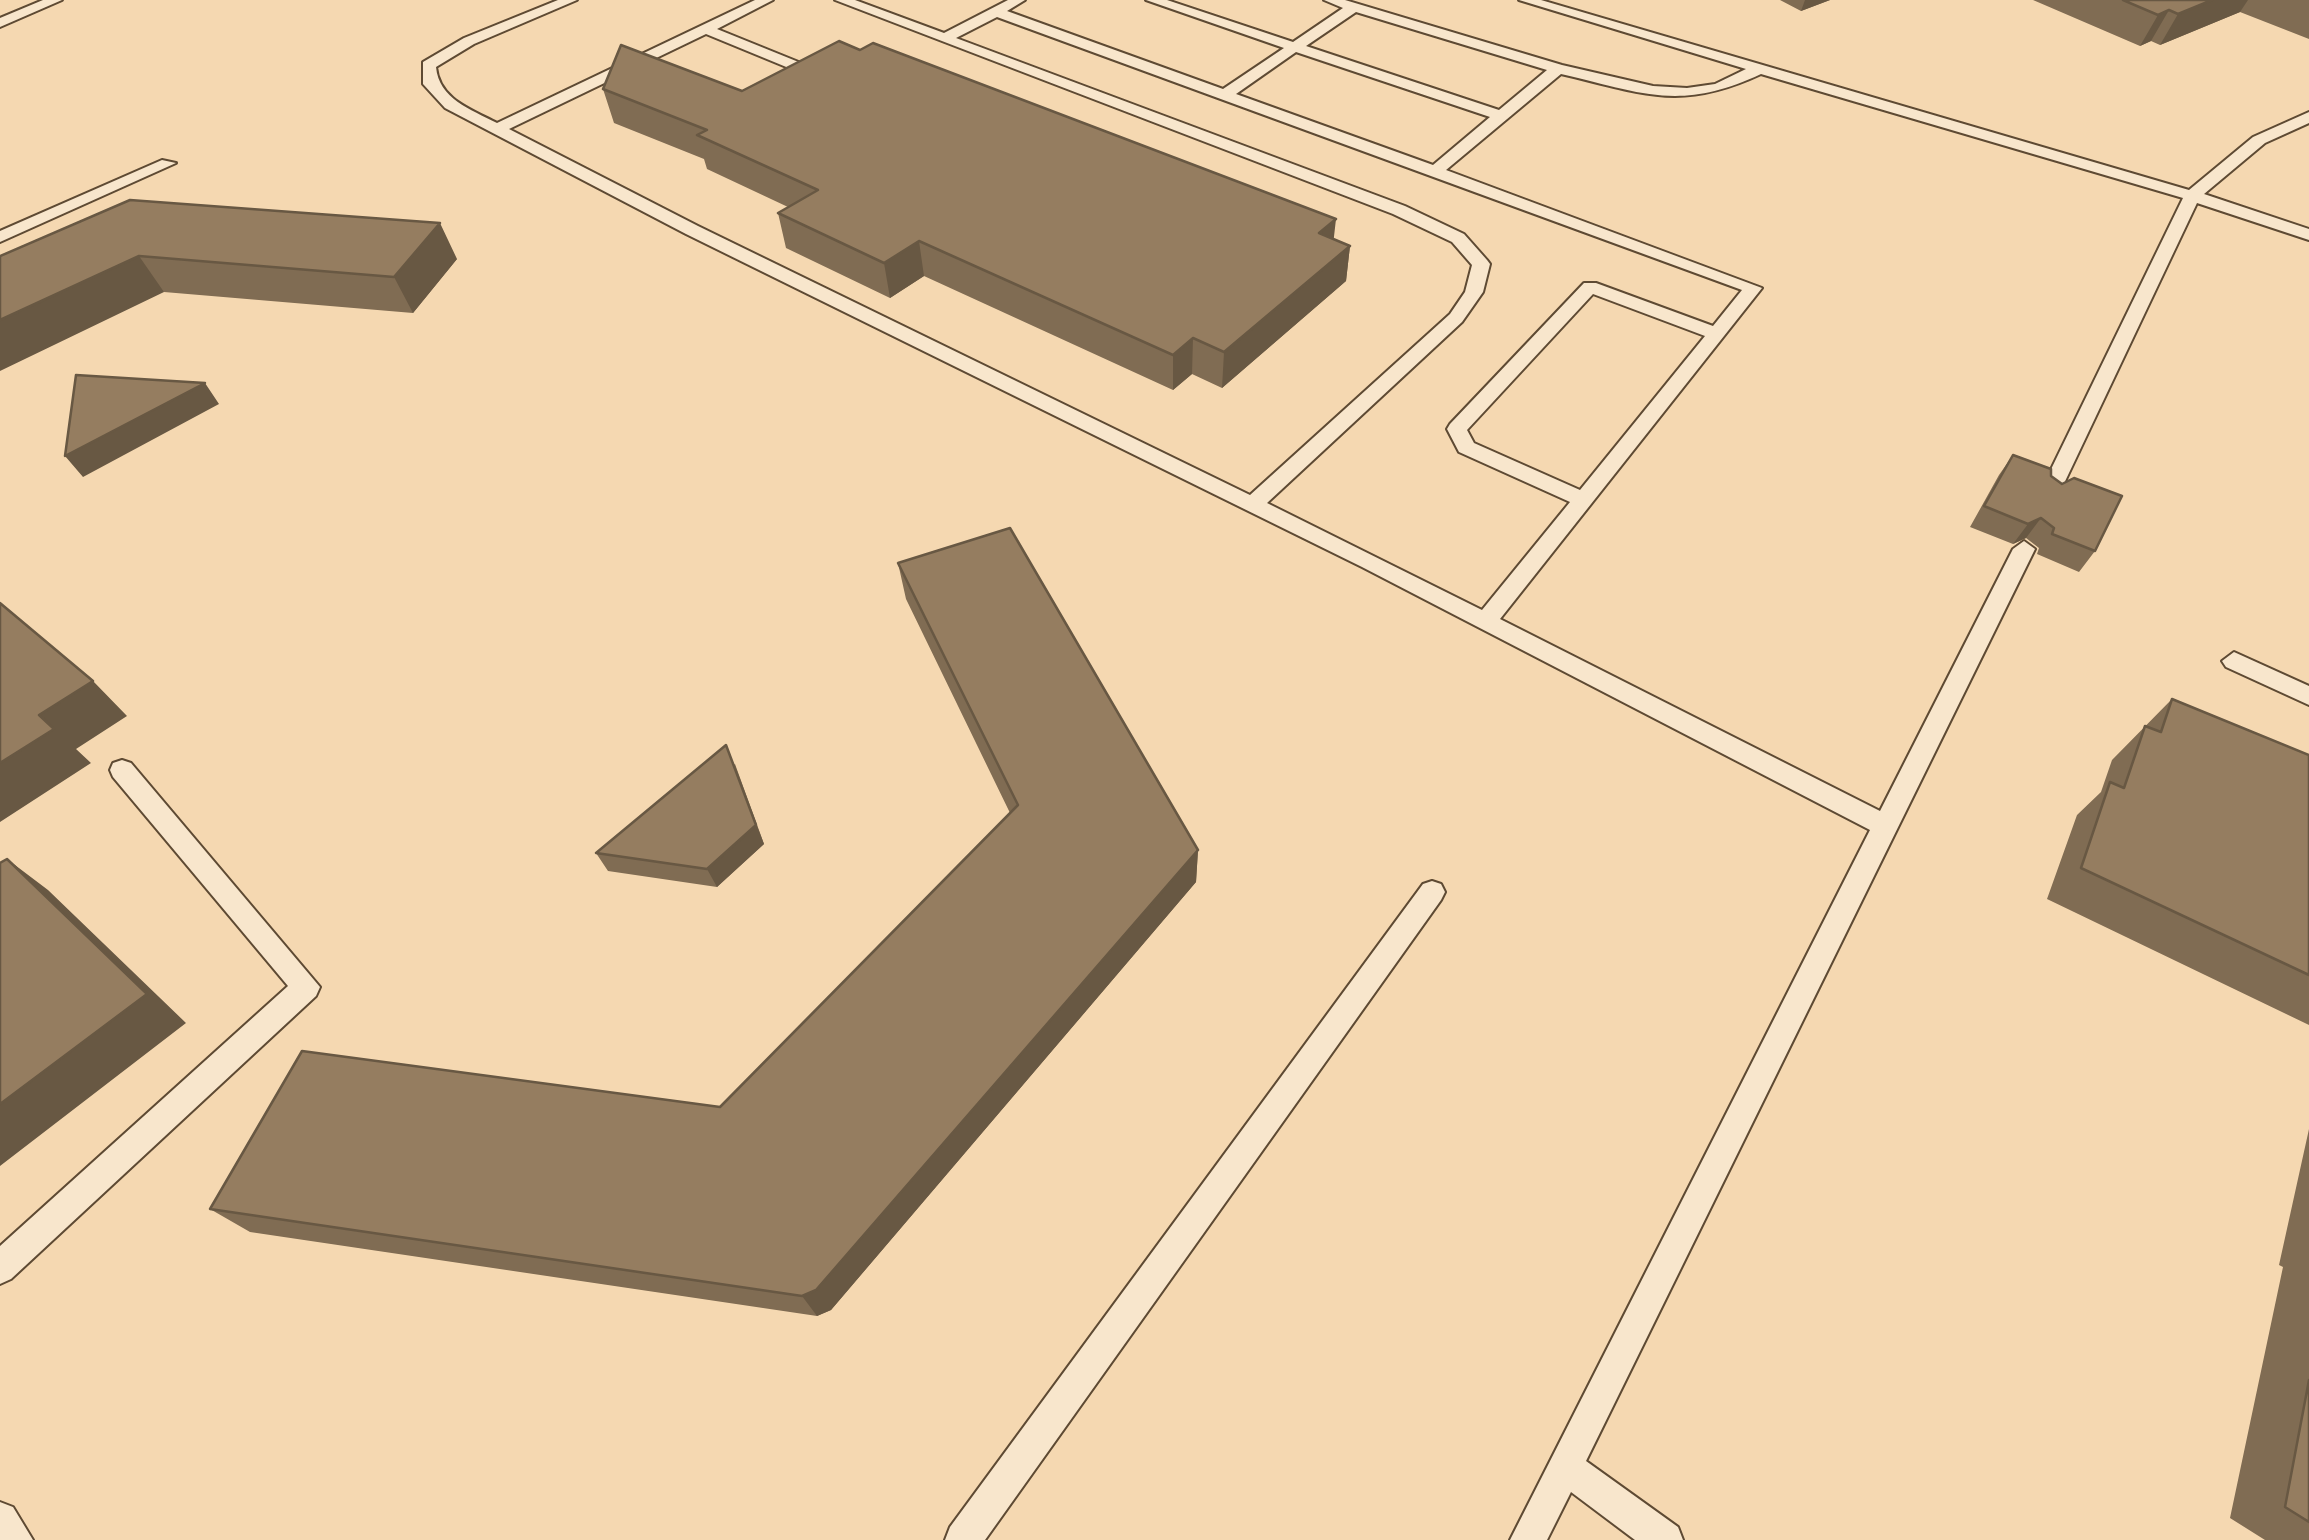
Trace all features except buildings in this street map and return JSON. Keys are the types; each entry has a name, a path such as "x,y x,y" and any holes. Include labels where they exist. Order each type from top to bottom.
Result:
{"lane":[{"path":"0,23 55,0"},
{"path":"570,0 469,41 428,65 430,84 450,105 710,238 1486,622 1885,826"},
{"path":"498,129 766,0"},
{"path":"842,0 1399,210 1458,238 1481,264 1474,292 1456,318 1252,505"},
{"path":"944,39 1018,0"},
{"path":"1154,0 1502,116"},
{"path":"1330,0 1558,69 1652,91 1687,93 1719,88 1759,68"},
{"path":"1526,0 2192,196 2309,235"},
{"path":"1224,95 1354,7"},
{"path":"996,12 1753,288 1486,622"},
{"path":"705,29 801,68"},
{"path":"1435,171 1558,69"},
{"path":"2049,494 2192,196 2259,140 2309,117"},
{"path":"0,237 168,163"},
{"path":"1585,501 1466,447 1457,429 1590,288 1717,334"},
{"path":"1528,1540 2024,549"},
{"path":"2234,662 2309,696"},
{"path":"0,1268 306,987 122,770"},
{"path":"963,1540 1432,892"},
{"path":"1564,1466 1664,1540"},
{"path":"0,1520 14,1540"}]}
